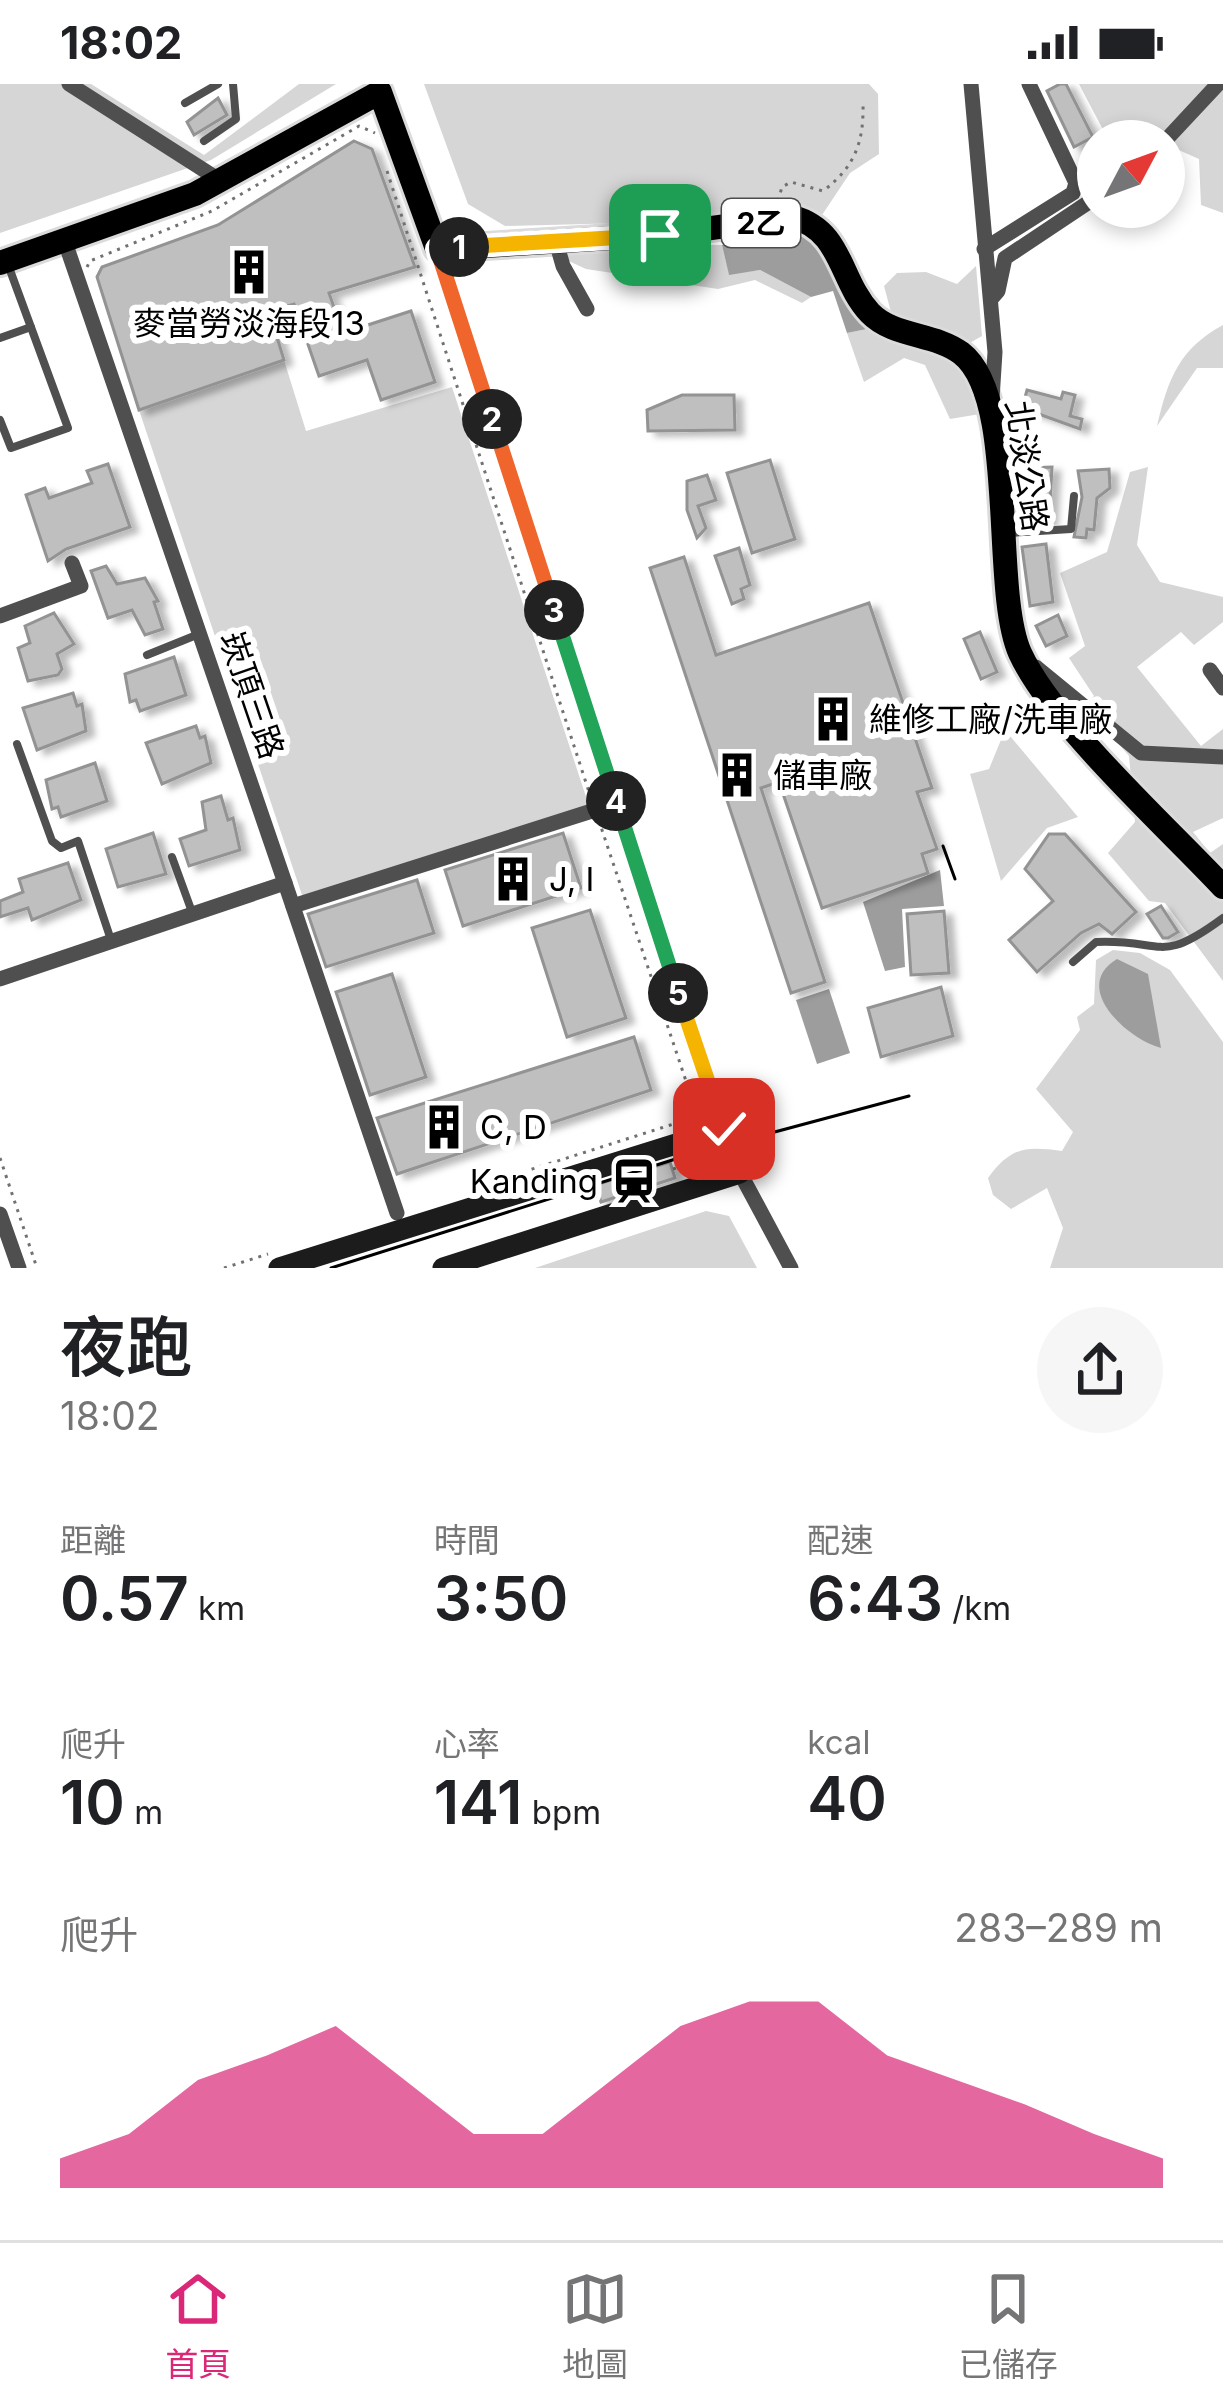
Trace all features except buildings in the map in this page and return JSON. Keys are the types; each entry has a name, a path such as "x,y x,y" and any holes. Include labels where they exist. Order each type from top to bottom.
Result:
{"main road":[{"path":"3,262 137,218 221,181 380,92 437,249"},
{"name":"北淡公路","path":"437,249 660,235 793,218 819,228 870,313 962,354 970,367 992,408 1018,650 1050,701 1223,887"}],"street":[{"path":"70,84 221,181"},
{"path":"971,84 991,299 992,408"},
{"path":"984,249 1073,193 1076,183 1028,84"},
{"path":"1184,120 1218,84"},
{"path":"991,299 998,291 1005,258 1077,210"},
{"path":"555,238 563,266 587,309"},
{"name":"崁頂三路","path":"65,242 397,1213"},
{"path":"437,249 724,1129 740,1173 790,1268"},
{"path":"970,367 994,352"},
{"path":"0,616 81,586 72,563"},
{"path":"1018,650 1095,721 1141,753 1223,757"},
{"path":"1210,670 1223,688"},
{"path":"292,906 596,811"},
{"path":"0,979 285,883"},
{"path":"273,1261 724,1129"},
{"path":"443,1268 740,1173"},
{"path":"0,1214 19,1268"}],"lane":[{"path":"185,104 218,84"},
{"path":"205,141 236,119 232,84"},
{"path":"0,419 10,448 68,428 3,262"},
{"path":"0,338 31,327"},
{"path":"1004,534 1071,529 1074,496"},
{"path":"147,655 200,633"},
{"path":"16,745 52,841 61,848 78,841 111,942"},
{"path":"172,857 193,914"},
{"path":"1073,962 1096,942 1163,951 1188,944 1223,918"}],"path":[{"path":"774,221 782,187 791,182 823,191 846,173 864,135 863,103"},
{"path":"85,274 90,261 212,211 359,126 374,131"},
{"path":"382,154 695,1108 683,1121 507,1178"},
{"path":"680,1139 695,1187"},
{"path":"0,1158 37,1268"},
{"path":"673,1169 688,1164"},
{"path":"224,1268 273,1261"}],"shaded area":[{"path":"0,84 91,84 204,155 299,84 336,84 211,160 0,233"},
{"path":"424,84 869,84 878,94 879,154 850,173 820,218 505,226 468,204"},
{"path":"1079,84 1223,84 1223,213 1201,205 1199,159 1185,153 1185,120 1098,120"},
{"path":"781,227 819,238 867,329 847,333 833,291 811,297 760,270 729,275 722,245"},
{"path":"587,243 722,245 729,274 760,270 811,297 802,303 755,280 718,289 586,269 545,250"},
{"path":"976,266 982,336 966,345 891,312 884,286 897,273 926,272 957,284"},
{"path":"1223,325 1223,368 1197,368 1157,426 1178,367 1196,344"},
{"path":"867,329 947,355 964,368 986,413 950,419 925,365 904,358 864,382 847,333"},
{"path":"284,360 306,431 452,387 589,806 303,898 139,410"},
{"path":"1148,467 1137,545 1160,582 1223,597 1223,622 1194,645 1181,632 1137,667 1201,746 1223,729 1223,818 1193,832 1210,853 1223,844 1223,981 1165,903 1149,901 1108,853 1135,822 1129,756 1086,705 1094,696 1069,658 1085,646 1060,573 1107,552 1130,472"},
{"path":"1005,730 1078,817 1047,828 1001,881 970,774 989,769"},
{"path":"940,870 944,906 902,909 905,967 885,971 863,902"},
{"path":"1113,950 1140,953 1170,970 1223,1042 1223,1268 1050,1268 1063,1228 1047,1188 1011,1209 993,1195 988,1178 1004,1160 1028,1149 1062,1151 1073,1132 1036,1089 1080,1030 1077,1017 1094,1004 1096,960"},
{"path":"1117,959 1148,974 1161,1048 1120,1023 1101,997 1104,970"},
{"path":"829,989 850,1053 817,1064 796,1000"},
{"path":"706,1211 729,1216 757,1268 535,1268"}],"tram line":[{"path":"943,846 955,879"},
{"path":"331,1268 685,1156 909,1096"}],"place":[{"name":"麥當勞淡海段13","path":"249,272"},
{"name":"維修工廠/洗車廠","path":"833,719"},
{"name":"儲車廠","path":"737,775"},
{"name":"J, I","path":"513,879"},
{"name":"C, D","path":"444,1127"},
{"name":"Kanding","path":"634,1181"}],"route":[{"path":"660,235 437,249 724,1129"}]}
